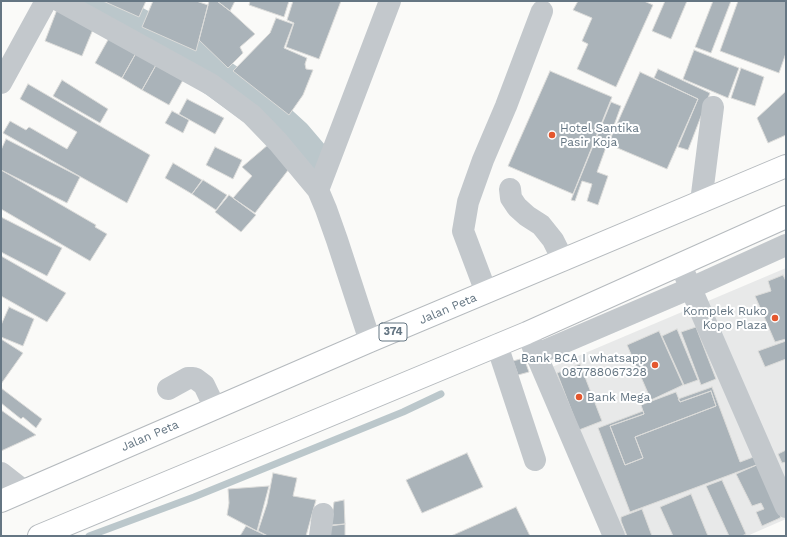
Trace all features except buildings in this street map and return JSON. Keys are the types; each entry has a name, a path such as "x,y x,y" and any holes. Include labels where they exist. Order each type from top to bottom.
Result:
{"main road":[{"name":"Jalan Peta","path":"1,501 370,341 786,166"},
{"path":"39,536 63,532 527,332 786,217"}],"street":[{"path":"318,190 390,1"},
{"path":"1,83 46,2 212,85 252,115 278,142 318,190 335,234 370,341"},
{"path":"486,292 463,231 468,202 542,11"},
{"path":"701,202 713,106"},
{"path":"510,189 511,198 517,207 541,225 553,240 563,260"},
{"path":"537,354 691,288 786,245"},
{"path":"682,264 786,507"},
{"path":"527,332 614,536"},
{"path":"497,345 535,460"},
{"path":"168,389 188,378 199,380 204,385 216,408"},
{"path":"1,473 24,491"},
{"path":"320,536 322,514"}],"shaded area":[{"path":"786,268 786,519 747,536 623,536 545,370"}],"waterway":[{"path":"87,1 170,46 196,62 258,107 293,139 316,166"},
{"path":"89,536 194,497 403,412 441,394"}],"place":[{"name":"Hotel Santika Pasir Koja","path":"552,135"},
{"name":"Komplek Ruko Kopo Plaza","path":"775,318"},
{"name":"Bank BCA I whatsapp 087788067328","path":"655,365"},
{"name":"Bank Mega","path":"579,397"}]}
